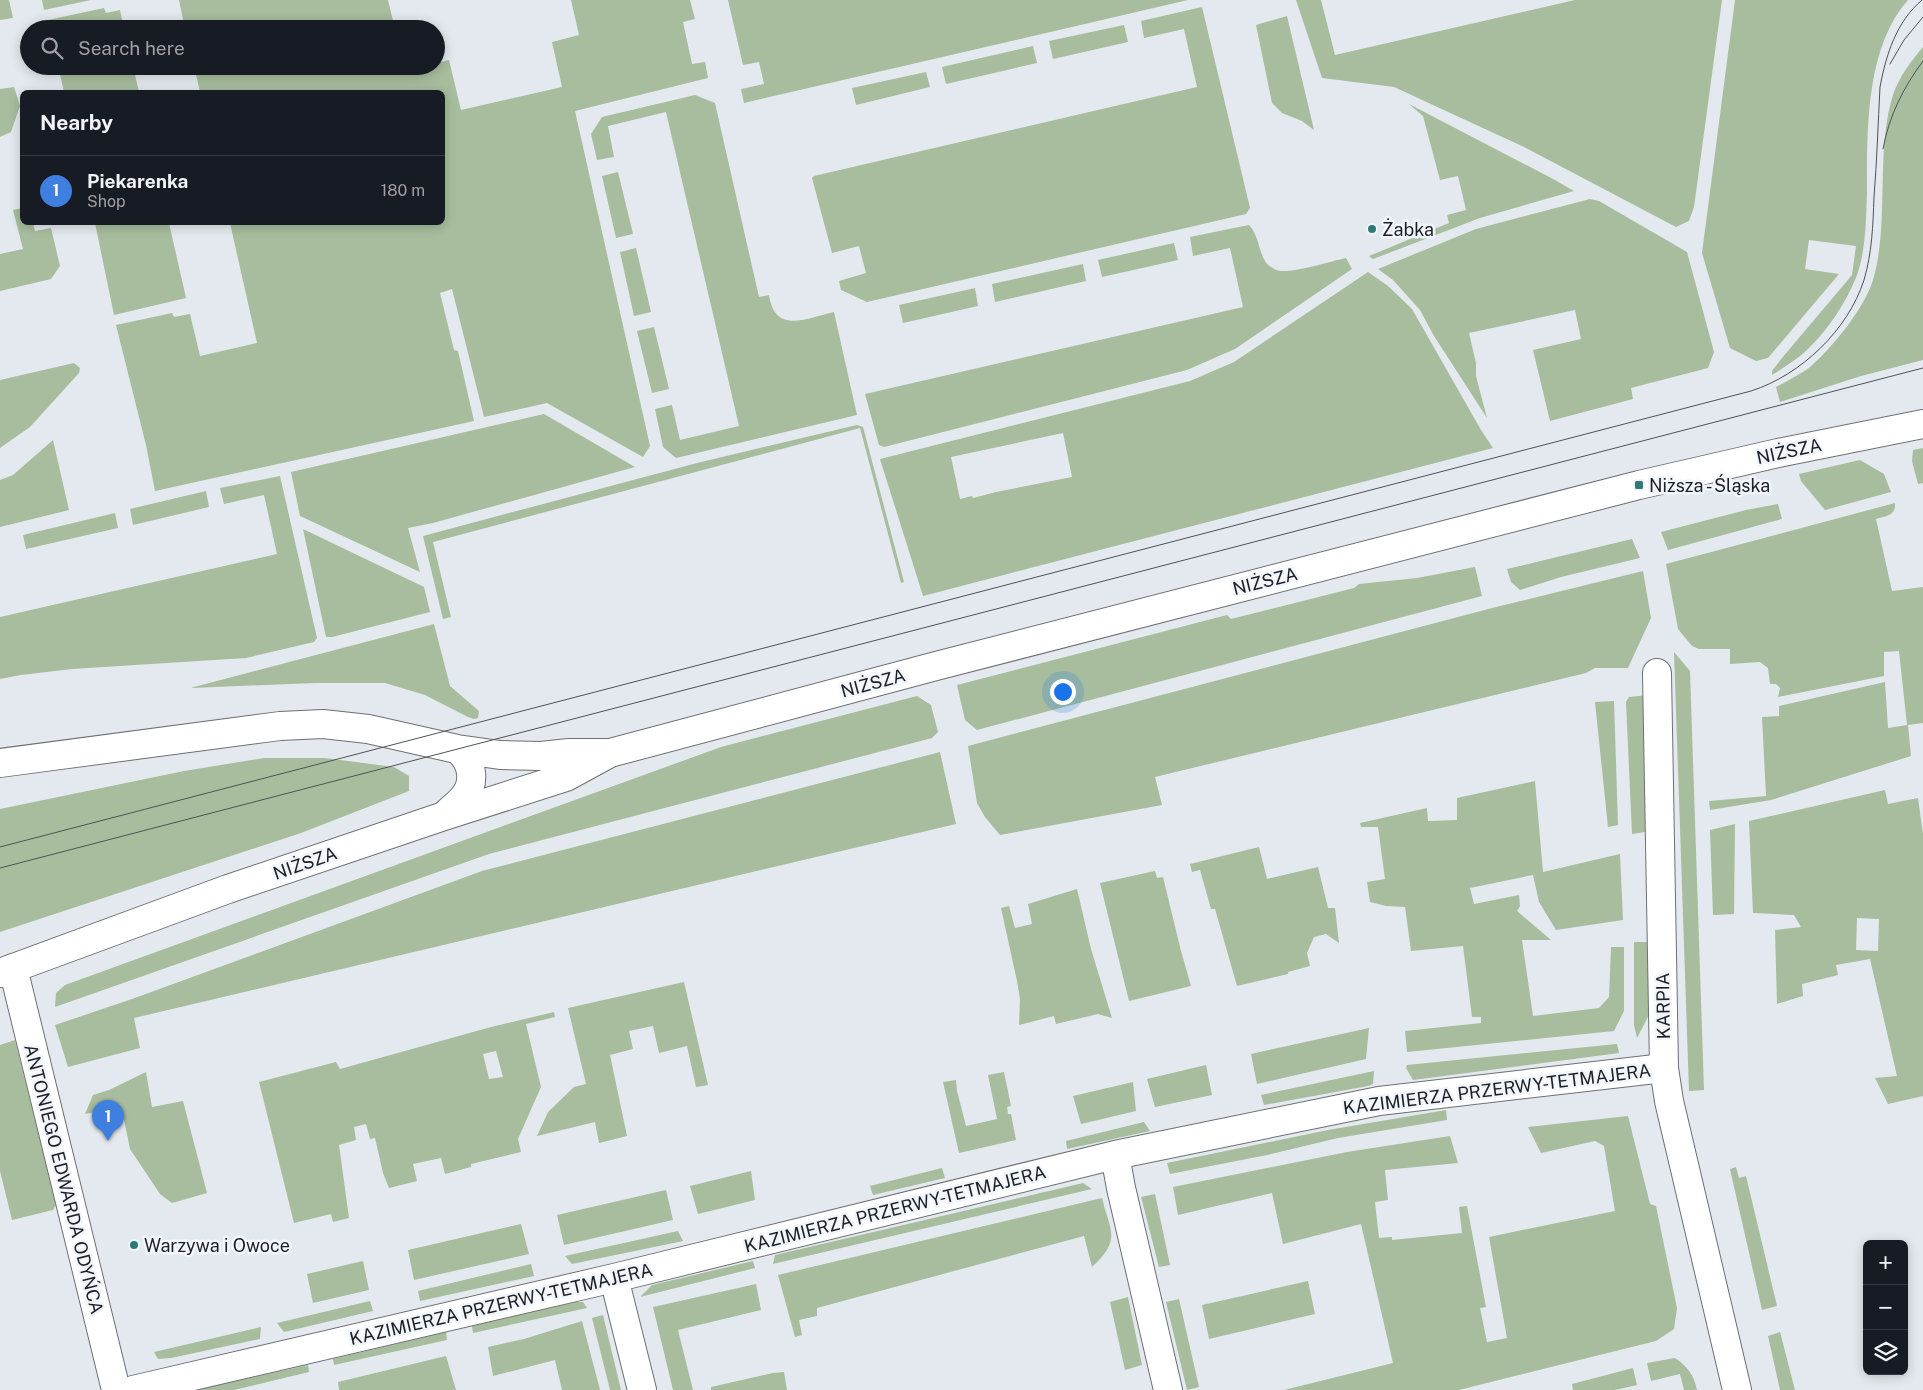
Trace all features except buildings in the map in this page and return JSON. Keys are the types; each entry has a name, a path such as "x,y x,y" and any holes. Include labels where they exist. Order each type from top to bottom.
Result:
{"street":[{"name":"NIŻSZA","path":"0,763 280,726 323,724 368,729 457,749 500,755 541,756 610,753 946,663 1639,484 1778,453 1923,424"},
{"name":"KARPIA","path":"1657,673 1664,1068 1669,1101 1737,1390"},
{"path":"444,816 464,797 471,781 471,767 465,756 457,749"},
{"name":"NIŻSZA","path":"6,971 228,889 566,777 610,753"},
{"name":"ANTONIEGO EDWARDA ODYŃCA","path":"6,971 116,1390"},
{"name":"KAZIMIERZA PRZERWY-TETMAJERA","path":"133,1390 614,1278 1115,1156 1379,1101 1664,1068"},
{"path":"1115,1156 1168,1390"},
{"path":"614,1278 642,1390"}],"green space":[{"path":"0,0 9,0 13,18 0,20"},
{"path":"42,0 91,0 44,10"},
{"path":"179,0 388,0 393,20 183,20"},
{"path":"571,0 690,0 695,19 683,22 692,64 705,62 708,78 575,111 650,446 643,457 547,403 484,417 452,289 440,293 454,350 458,351 474,421 155,491 146,445 116,325 172,313 174,317 190,314 200,356 257,343 230,225 445,225 445,90 200,90 196,75 445,75 445,61 449,60 461,110 562,87 552,42 579,35"},
{"path":"728,0 1188,0 744,103 741,89 764,84 759,62 743,65"},
{"path":"1296,0 1321,0 1335,55 1575,0 1722,0 1694,207 1689,221 1676,227 1524,147 1394,87 1322,78"},
{"path":"1735,0 1908,0 1894,20 1883,42 1871,92 1867,144 1866,225 1859,270 1846,299 1821,335 1802,354 1772,375 1772,371 1782,358 1852,275 1856,246 1809,240 1805,269 1839,274 1768,358 1756,361 1730,348 1702,253"},
{"path":"1202,7 1250,208 1246,214 867,302 841,290 839,281 866,273 859,246 832,253 812,178 814,176 1197,87 1184,29 1144,38 1141,21"},
{"path":"104,8 106,13 120,10 122,20 48,20"},
{"path":"1287,16 1314,130 1302,121 1282,113 1272,103 1256,25"},
{"path":"1124,25 1128,42 1053,59 1049,41"},
{"path":"1033,46 1037,63 946,84 942,67"},
{"path":"1923,47 1923,360 1861,376 1780,402 1776,387 1805,371 1818,360 1855,315 1869,291 1878,258 1881,235 1883,163 1888,117 1893,95 1902,76"},
{"path":"926,72 930,87 856,105 852,88"},
{"path":"60,75 135,75 139,90 64,90"},
{"path":"14,87 20,106 11,132 0,137 0,89"},
{"path":"695,95 715,103 759,297 769,295 772,307 785,320 803,320 834,312 857,415 676,458 663,447 655,409 672,405 680,440 739,426 666,112 608,126 614,157 597,160 591,134 602,117"},
{"path":"1409,104 1574,191 1480,218 1373,259 1369,256 1449,223 1447,215 1466,210 1458,176 1440,180 1423,116"},
{"path":"618,172 633,234 616,238 602,176"},
{"path":"1590,199 1599,201 1687,252 1714,352 1708,368 1631,388 1633,399 1550,421 1533,350 1581,339 1575,310 1469,333 1476,363 1476,376 1487,418 1434,336 1420,310 1393,280 1378,269 1476,229"},
{"path":"20,208 20,225 34,225 35,231 51,228 60,266 51,279 0,291 0,254 23,249 13,210"},
{"path":"95,225 169,225 186,298 114,315"},
{"path":"1249,225 1255,234 1265,261 1276,270 1295,270 1346,258 1352,269 1235,349 1187,370 884,447 879,445 865,394 1243,307 1230,248 1193,256 1190,237"},
{"path":"1174,243 1178,260 1102,277 1098,260"},
{"path":"636,248 651,312 634,316 620,252"},
{"path":"1083,264 1086,281 995,302 992,284"},
{"path":"1368,272 1388,286 1412,309 1493,448 923,596 880,459 1190,381 1234,362","holes":["1063,433 1072,477 973,498 972,496 960,499 951,457"]},
{"path":"975,288 978,306 903,323 899,305"},
{"path":"654,327 669,389 652,393 637,331"},
{"path":"74,363 80,368 79,373 30,427 0,448 0,380"},
{"path":"544,414 635,467 433,523 408,528 420,572 300,516 291,472"},
{"path":"857,425 863,427 904,582 901,583 860,428 433,542 451,617 443,619 423,536 697,463"},
{"path":"53,440 69,510 0,527 0,480 13,475"},
{"path":"1923,448 1923,483 1918,484 1912,461 1913,450"},
{"path":"1860,460 1884,474 1891,492 1825,510 1801,481 1799,474"},
{"path":"280,476 317,638 314,642 246,658 72,669 0,679 0,617 277,554 264,495 224,504 220,488"},
{"path":"206,491 209,507 133,525 130,509"},
{"path":"1895,503 1892,513 1876,519 1892,591 1923,587 1923,723 1908,725 1911,756 1771,800 1710,810 1709,801 1766,796 1762,717 1779,716 1779,706 1885,682 1888,728 1907,725 1899,651 1884,652 1884,676 1778,697 1780,688 1776,684 1770,684 1768,668 1760,662 1730,664 1730,649 1699,649 1692,646 1678,629 1666,564"},
{"path":"1778,504 1782,519 1668,550 1661,532 1746,510"},
{"path":"115,513 118,528 26,549 23,535"},
{"path":"303,529 424,587 430,612 326,637"},
{"path":"1632,539 1640,558 1561,577 1520,590 1511,582 1507,569"},
{"path":"1475,567 1482,596 977,730 965,720 957,685 1227,615 1231,619 1354,588 1359,584 1417,578"},
{"path":"1643,571 1651,618 1628,668 1595,668 1586,673 1155,777 1162,805 1000,835 985,817 977,803 968,746 1496,607"},
{"path":"434,624 450,686 479,711 478,718 468,717 425,695 385,683 315,683 190,688"},
{"path":"1674,652 1690,671 1704,1090 1689,1091"},
{"path":"1648,695 1651,831 1632,834 1626,702 1629,697"},
{"path":"917,696 931,705 938,732 932,738 489,854 55,1007 56,993 65,985 721,747"},
{"path":"1614,701 1618,825 1608,827 1595,702"},
{"path":"940,752 956,824 134,1018 140,1048 68,1067 55,1025 132,999 482,871"},
{"path":"264,758 325,758 394,767 409,776 409,791 301,833 0,932 0,809 184,771"},
{"path":"1535,781 1543,872 1620,854 1623,920 1556,930 1539,902 1533,875 1470,888 1474,904 1519,895 1520,906 1517,911 1551,940 1522,940 1533,1016 1599,1008 1609,997 1611,947 1624,947 1624,1011 1614,1031 1407,1052 1405,1031 1481,1023 1481,1017 1472,1017 1463,946 1411,951 1405,907 1386,906 1370,902 1367,882 1385,879 1378,827 1361,827 1360,823 1427,808 1428,821 1457,820 1457,798"},
{"path":"1885,790 1888,804 1918,798 1923,834 1923,1096 1888,1104 1875,1078 1897,1076 1870,959 1836,965 1838,975 1802,984 1803,996 1777,1004 1775,930 1801,927 1794,915 1753,913 1749,821","holes":["1857,918 1879,919 1878,951 1856,950"]},
{"path":"1735,824 1734,914 1713,915 1710,830"},
{"path":"1259,847 1267,879 1318,867 1328,908 1335,908 1339,943 1326,934 1314,937 1307,953 1310,966 1288,972 1288,974 1237,986 1215,909 1211,909 1200,870 1192,872 1190,864"},
{"path":"1155,871 1157,878 1163,877 1191,986 1129,1001 1100,883"},
{"path":"1077,889 1091,949 1112,1018 1098,1014 1056,1024 1054,1016 1019,1025 1020,999 1001,908 1009,906 1015,928 1032,924 1028,904"},
{"path":"1634,942 1656,942 1654,1005 1637,1038 1634,1025"},
{"path":"684,982 708,1085 696,1087 687,1046 659,1053 653,1026 629,1031 633,1049 610,1055 627,1136 599,1143 595,1122 537,1136 548,1112 574,1087 586,1084 568,1008"},
{"path":"554,1012 555,1017 526,1024 541,1087 518,1139 521,1152 471,1164 471,1167 445,1174 441,1158 413,1164 417,1181 389,1188 383,1173 375,1138 370,1139 366,1124 354,1127 356,1140 339,1145 349,1218 333,1222 331,1214 294,1223 259,1082 336,1062 340,1069 491,1027","holes":["496,1051 503,1077 489,1079 483,1054"]},
{"path":"1369,1028 1366,1059 1257,1084 1251,1054"},
{"path":"15,1040 56,1205 53,1210 12,1220 0,1171 0,1045"},
{"path":"1617,1044 1619,1053 1413,1080 1406,1068 1407,1065"},
{"path":"1206,1065 1212,1095 1155,1107 1147,1079"},
{"path":"1374,1071 1373,1084 1368,1086 1264,1105 1261,1095"},
{"path":"146,1072 152,1107 183,1101 207,1193 172,1203 160,1194 130,1149 120,1107 85,1114 93,1095 109,1090"},
{"path":"1004,1072 1011,1106 1007,1107 1008,1114 1011,1114 1016,1140 959,1153 943,1082 956,1080 966,1126 997,1119 988,1075"},
{"path":"1133,1082 1136,1111 1081,1124 1073,1096"},
{"path":"1446,1110 1447,1120 1338,1138 1267,1155 1170,1174 1167,1163 1328,1130"},
{"path":"1628,1116 1650,1204 1656,1206 1677,1308 1674,1329 1656,1341 1459,1390 1284,1390 1393,1363 1361,1224 1283,1244 1272,1193 1178,1215 1173,1187 1347,1152 1450,1136 1458,1163 1385,1170 1388,1200 1375,1202 1379,1238 1392,1237 1392,1240 1462,1233 1459,1207 1467,1206 1486,1307 1480,1308 1487,1342 1507,1338 1489,1237 1615,1211 1604,1146 1595,1141 1541,1153 1528,1127"},
{"path":"1144,1122 1150,1131 1067,1149 1066,1141"},
{"path":"1736,1167 1739,1178 1746,1176 1777,1306 1762,1310 1730,1169"},
{"path":"942,1168 945,1178 873,1195 870,1186"},
{"path":"751,1171 755,1200 698,1214 690,1186"},
{"path":"1083,1183 1092,1189 773,1264 775,1255"},
{"path":"666,1190 673,1220 564,1245 557,1215"},
{"path":"1155,1194 1170,1265 1159,1267 1141,1197"},
{"path":"1102,1198 1110,1228 1110,1243 1101,1258 1092,1267 1084,1236 817,1308 817,1316 799,1320 802,1335 795,1337 778,1275"},
{"path":"521,1224 529,1254 414,1280 408,1250"},
{"path":"678,1231 683,1241 572,1264 565,1256"},
{"path":"363,1261 369,1290 313,1303 307,1274"},
{"path":"753,1261 755,1268 640,1297 652,1285"},
{"path":"531,1264 534,1276 420,1301 418,1291"},
{"path":"1308,1281 1315,1314 1209,1339 1202,1305"},
{"path":"756,1284 761,1310 678,1330 693,1390 673,1390 653,1307"},
{"path":"1128,1297 1142,1365 1125,1370 1110,1302"},
{"path":"1179,1299 1199,1387 1187,1390 1166,1302"},
{"path":"370,1301 373,1311 284,1332 277,1323"},
{"path":"575,1302 583,1302 587,1308 473,1333 472,1326"},
{"path":"603,1315 621,1390 610,1390 592,1318"},
{"path":"582,1321 600,1390 562,1390 555,1360 493,1376 488,1347 524,1339"},
{"path":"261,1327 260,1339 171,1358 158,1359 154,1352"},
{"path":"446,1332 447,1340 334,1365 333,1359"},
{"path":"1780,1332 1795,1390 1780,1390 1768,1336"},
{"path":"446,1356 456,1390 339,1390 338,1382"},
{"path":"1675,1358 1690,1372 1697,1390 1684,1390 1680,1374 1651,1381 1647,1363"},
{"path":"308,1365 309,1372 234,1390 195,1390"},
{"path":"1633,1368 1637,1385 1615,1390 1573,1390 1572,1384"},
{"path":"784,1372 787,1390 711,1390 711,1387"}],"tram line":[{"path":"0,847 1751,391 1770,384 1805,362 1820,348 1847,316 1857,298 1864,280 1872,239 1882,75 1889,51 1899,29 1905,18 1922,0"},
{"path":"1890,64 1904,40 1923,17"},
{"path":"1883,149 1893,114 1909,82 1923,61"},
{"path":"0,868 1923,368"}],"place":[{"name":"Żabka","path":"1372,229"},
{"name":"Niższa - Śląska","path":"1639,485"},
{"name":"Piekarenka","path":"108,1141"},
{"name":"Warzywa i Owoce","path":"134,1245"}]}
